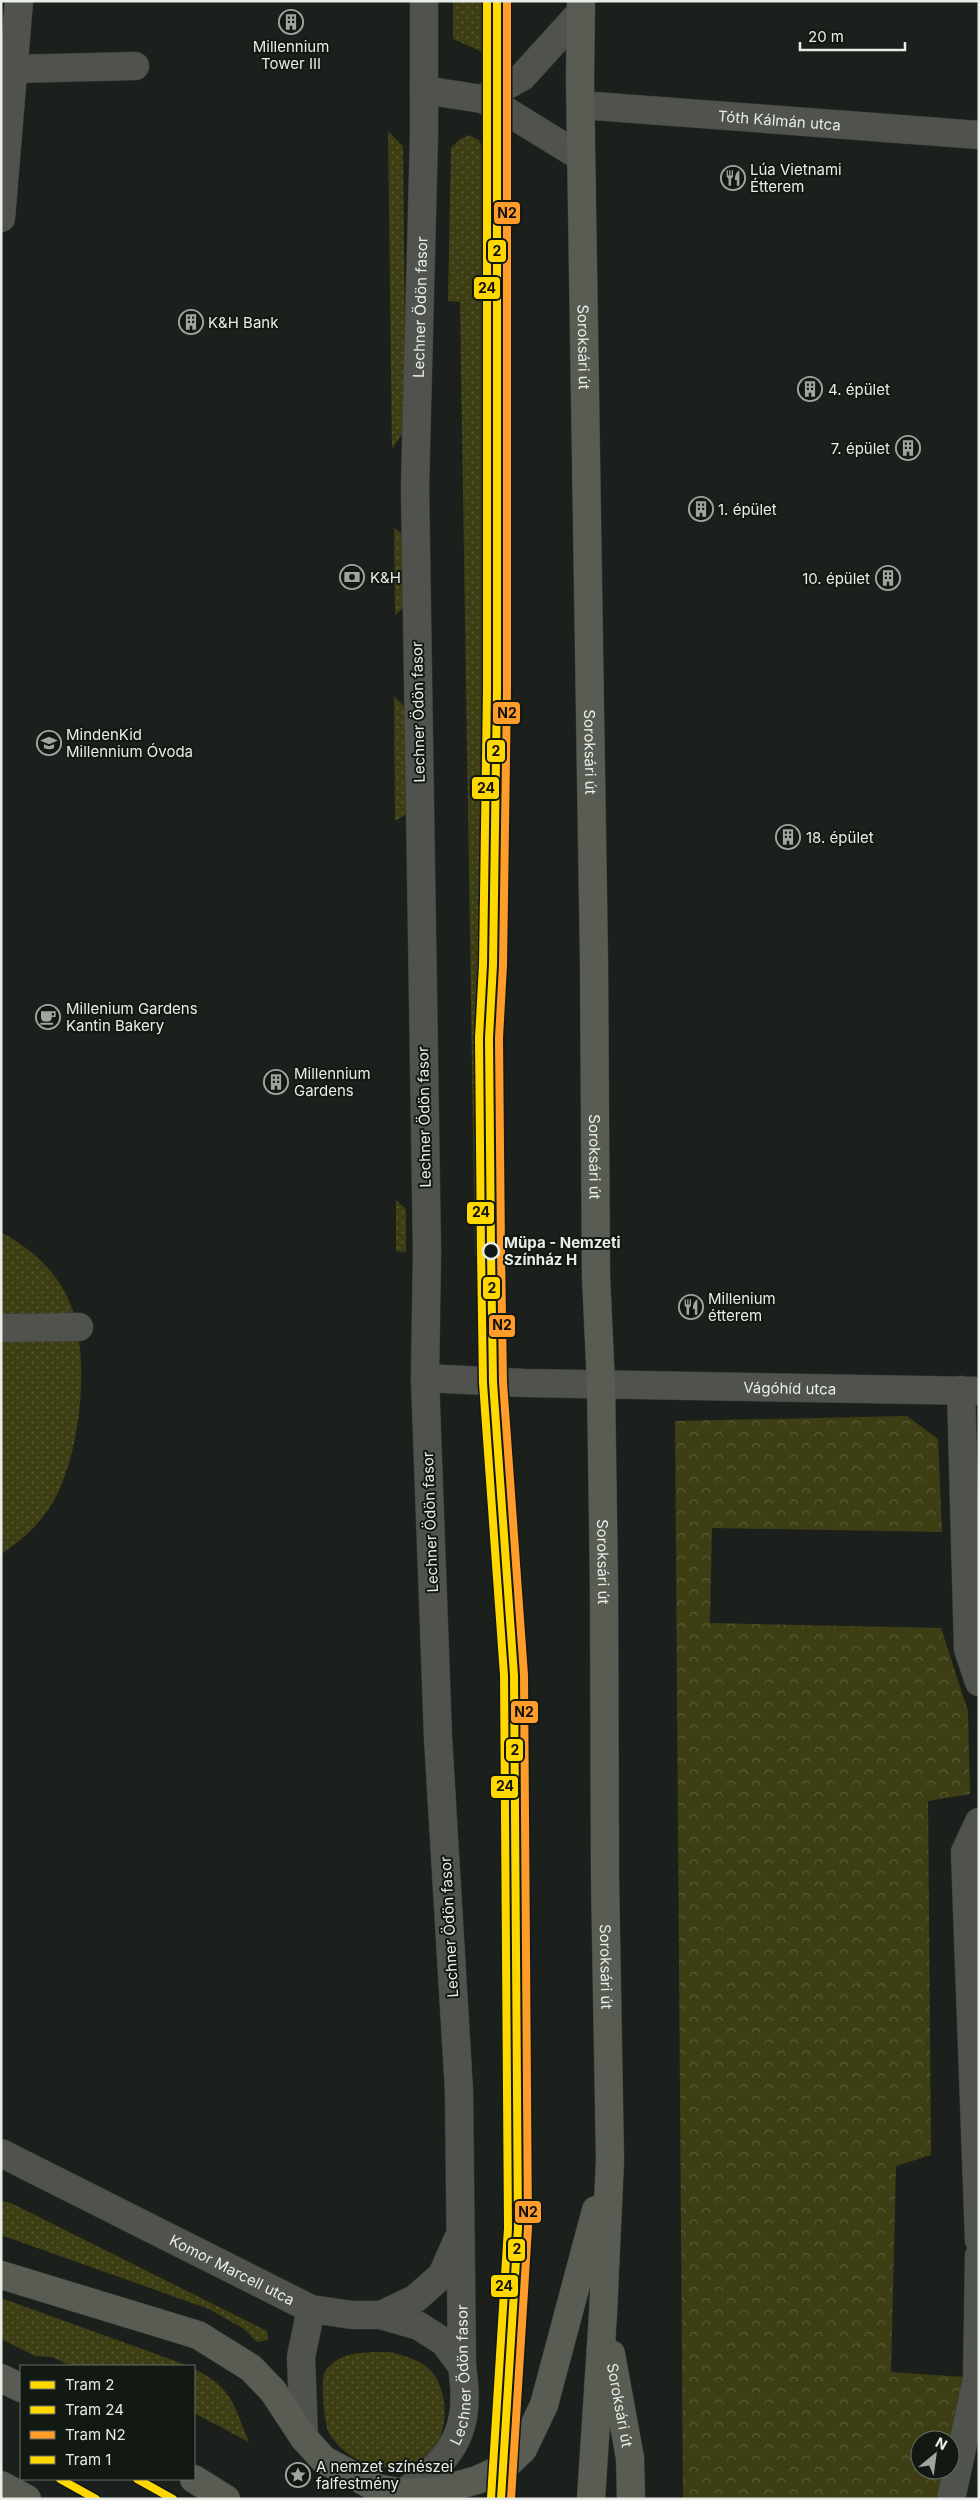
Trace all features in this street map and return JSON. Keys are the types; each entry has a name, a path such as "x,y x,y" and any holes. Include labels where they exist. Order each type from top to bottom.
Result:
{"main road":[{"name":"Soroksári út","path":"581,7 581,156 594,962 596,1276 604,1587 604,1877 610,2160 603,2314 591,2499"},
{"path":"1,2275 198,2335 251,2368 273,2391 304,2438 324,2460 377,2488 404,2492 437,2490 477,2480 503,2468 523,2449 544,2405 610,2160"},
{"name":"Soroksári út","path":"603,2314 630,2458 631,2499"},
{"path":"1,2378 20,2388"},
{"path":"195,2480 226,2499"},
{"path":"1,2485 27,2499"}],"street":[{"path":"1,218 18,1"},
{"name":"Lechner Ödön fasor","path":"404,2492 442,2460 460,2430 466,2396 462,2366 459,2090 438,1737 424,1378 427,1252 415,487 424,90 424,1"},
{"path":"482,99 522,77 581,7"},
{"path":"14,69 135,66"},
{"path":"424,90 482,99 513,114 581,156"},
{"name":"Tóth Kálmán utca","path":"581,105 979,135"},
{"path":"1,1328 79,1327"},
{"path":"424,1378 525,1383 600,1384"},
{"name":"Vágóhíd utca","path":"600,1384 970,1391"},
{"path":"970,1391 966,1585 968,1649 979,1682"},
{"path":"979,1822 965,1852 979,2240"},
{"name":"Komor Marcell utca","path":"1,2153 311,2309 352,2315 381,2315 419,2326 444,2342 462,2366"},
{"name":"Lechner Ödön fasor","path":"381,2315 415,2299 442,2275 461,2233"},
{"path":"951,2499 977,2378 979,2256"},
{"path":"304,2438 301,2357 311,2309"}],"green space":[{"path":"453,1 489,1 489,55 453,39"},
{"path":"388,131 403,146 406,428 392,449"},
{"path":"469,135 479,140 484,149 487,675 482,1256 475,1256 460,302 448,301 451,148 459,140"},
{"path":"394,528 408,538 408,604 395,615"},
{"path":"394,696 407,709 407,814 395,821"},
{"path":"396,1200 406,1209 406,1252 396,1251"},
{"path":"1,1232 22,1245 41,1261 64,1290 76,1323 80,1348 81,1376 76,1435 61,1487 50,1507 34,1527 22,1539 1,1554"},
{"path":"907,1416 938,1439 942,1532 712,1528 710,1623 941,1628 968,1711 970,1794 928,1801 931,2155 896,2166 891,2372 965,2377 952,2430 910,2430 910,2480 943,2480 938,2499 683,2499 675,1421"},
{"path":"1,2201 11,2203 267,2331 268,2340 257,2342 244,2329 209,2309 1,2235"},
{"path":"1,2298 185,2365 69,2365 52,2357 35,2356 1,2339"},
{"path":"390,2352 417,2361 431,2371 437,2379 441,2390 444,2401 444,2413 440,2437 428,2454 416,2462 403,2466 389,2467 375,2466 361,2461 338,2445 329,2433 324,2413 323,2378 324,2373 340,2358 361,2353"},
{"path":"195,2370 217,2383 230,2398 249,2442 195,2414"}],"tram line":[{"name":"24","path":"487,1 487,690 483,965 479,1038 481,1251 483,1383 504,1675 508,2228 491,2498"},
{"name":"2","path":"497,1 497,690 493,965 489,1038 491,1251 493,1382 514,1675 518,2228 501,2499"},
{"name":"N2","path":"507,1 507,690 503,965 499,1038 501,1251 503,1382 524,1675 528,2228 511,2499"},
{"name":"1","path":"62,2480 96,2499"},
{"name":"1","path":"139,2480 173,2499"}],"place":[{"name":"Millennium Tower III","path":"291,22"},
{"name":"Lúa Vietnami Étterem","path":"733,178"},
{"name":"K&H Bank","path":"191,322"},
{"name":"4. épület","path":"810,389"},
{"name":"7. épület","path":"908,448"},
{"name":"1. épület","path":"701,509"},
{"name":"K&H","path":"352,577"},
{"name":"10. épület","path":"888,578"},
{"name":"MindenKid Millennium Óvoda","path":"49,743"},
{"name":"18. épület","path":"788,837"},
{"name":"Millenium Gardens Kantin Bakery","path":"48,1017"},
{"name":"Millennium Gardens","path":"276,1082"},
{"name":"Müpa - Nemzeti Színház H","path":"491,1251"},
{"name":"Millenium étterem","path":"691,1307"},
{"name":"A nemzet színészei falfestmény","path":"298,2475"}]}
